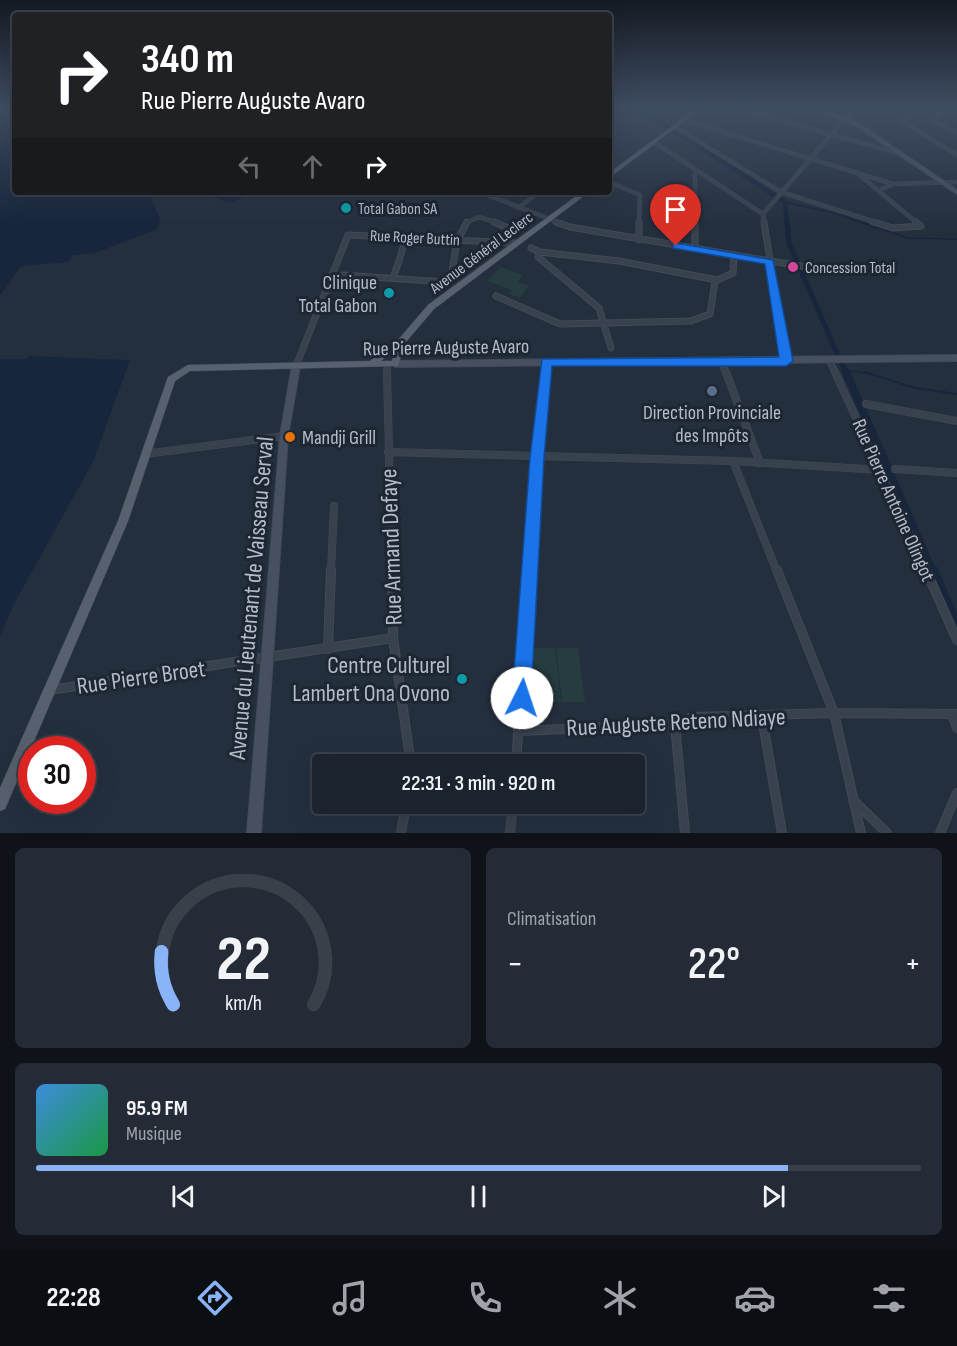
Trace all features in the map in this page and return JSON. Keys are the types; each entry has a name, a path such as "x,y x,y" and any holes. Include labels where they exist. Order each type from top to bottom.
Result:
{"main road":[{"path":"612,174 648,147"},
{"name":"Avenue Général Leclerc","path":"401,342 426,310 579,195"},
{"path":"391,364 401,342"},
{"path":"372,364 401,342"},
{"name":"Rue Pierre Auguste Avaro","path":"145,454 171,379 188,368 391,364"},
{"path":"0,804 123,521 145,454"}],"street":[{"path":"661,147 763,214 786,361"},
{"path":"704,147 781,193 893,228 921,226 880,189 856,172"},
{"path":"774,147 893,184"},
{"path":"763,214 820,147"},
{"path":"875,147 902,154"},
{"path":"891,147 957,192"},
{"path":"944,147 957,155"},
{"path":"695,170 695,249"},
{"path":"880,189 893,184 957,182"},
{"path":"612,183 640,195 639,240"},
{"path":"487,195 582,230 806,267"},
{"path":"518,208 535,195"},
{"path":"343,275 449,280 457,239 463,227 477,217 510,229"},
{"name":"Rue Roger Buttin","path":"296,366 317,318 348,235 515,243"},
{"path":"393,278 406,237"},
{"path":"531,248 540,252 619,261 717,280 733,273 734,256"},
{"path":"540,252 538,256 599,308 611,348"},
{"path":"496,296 552,322 604,324 691,321 710,314 717,280"},
{"name":"Rue Pierre Auguste Avaro","path":"391,364 957,358"},
{"path":"722,360 760,463"},
{"name":"Rue Pierre Antoine Olingot","path":"832,360 957,640"},
{"path":"517,754 537,458 546,362"},
{"name":"Rue Armand Defaye","path":"391,364 388,452 393,638 409,754"},
{"name":"Avenue du Lieutenant de Vaisseau Serval","path":"254,833 269,659 284,436 296,366"},
{"path":"866,404 957,421"},
{"path":"145,454 284,436"},
{"path":"388,452 427,451 537,458 733,461 882,470"},
{"path":"733,461 834,713 861,833"},
{"path":"895,469 957,473"},
{"path":"328,649 334,506"},
{"name":"Rue Pierre Broet","path":"50,690 269,659 393,638"},
{"path":"834,713 955,715 957,728"},
{"name":"Rue Auguste Reteno Ndiaye","path":"519,731 675,724 694,717 762,717 834,713"},
{"path":"762,717 782,833"},
{"path":"675,724 685,833"},
{"path":"940,833 957,793"},
{"path":"853,800 887,833"},
{"path":"401,833 404,814"},
{"path":"510,833 512,814"}],"green space":[{"path":"500,267 523,275 518,282 529,286 520,298 510,294 512,290 488,281"},
{"path":"533,648 555,648 561,702 538,702"},
{"path":"556,648 578,648 585,702 562,702"}],"water":[{"path":"0,147 12,147 12,195 150,195 160,219 157,229 95,253 73,255 68,262 21,266 0,296"},
{"path":"207,195 248,195 230,203"},
{"path":"29,356 130,360 93,462 14,604 0,636 0,359 26,359"}],"waterway":[{"path":"699,147 785,202 787,223"},
{"path":"785,202 833,213 908,238 957,239"},
{"path":"787,222 789,243 846,374"},
{"path":"844,370 870,374"},
{"path":"846,372 933,572"},
{"path":"865,372 915,388 957,394"},
{"path":"933,570 957,626"}],"place":[{"name":"Total Gabon SA","path":"346,208"},
{"name":"Concession Total","path":"793,267"},
{"name":"Clinique Total Gabon","path":"389,293"},
{"name":"Direction Provinciale des Impôts","path":"712,391"},
{"name":"Mandji Grill","path":"290,437"},
{"name":"Centre Culturel Lambert Ona Ovono","path":"462,679"}],"route":[{"path":"522,698 537,458 546,362 786,361 770,262 676,246"}]}
